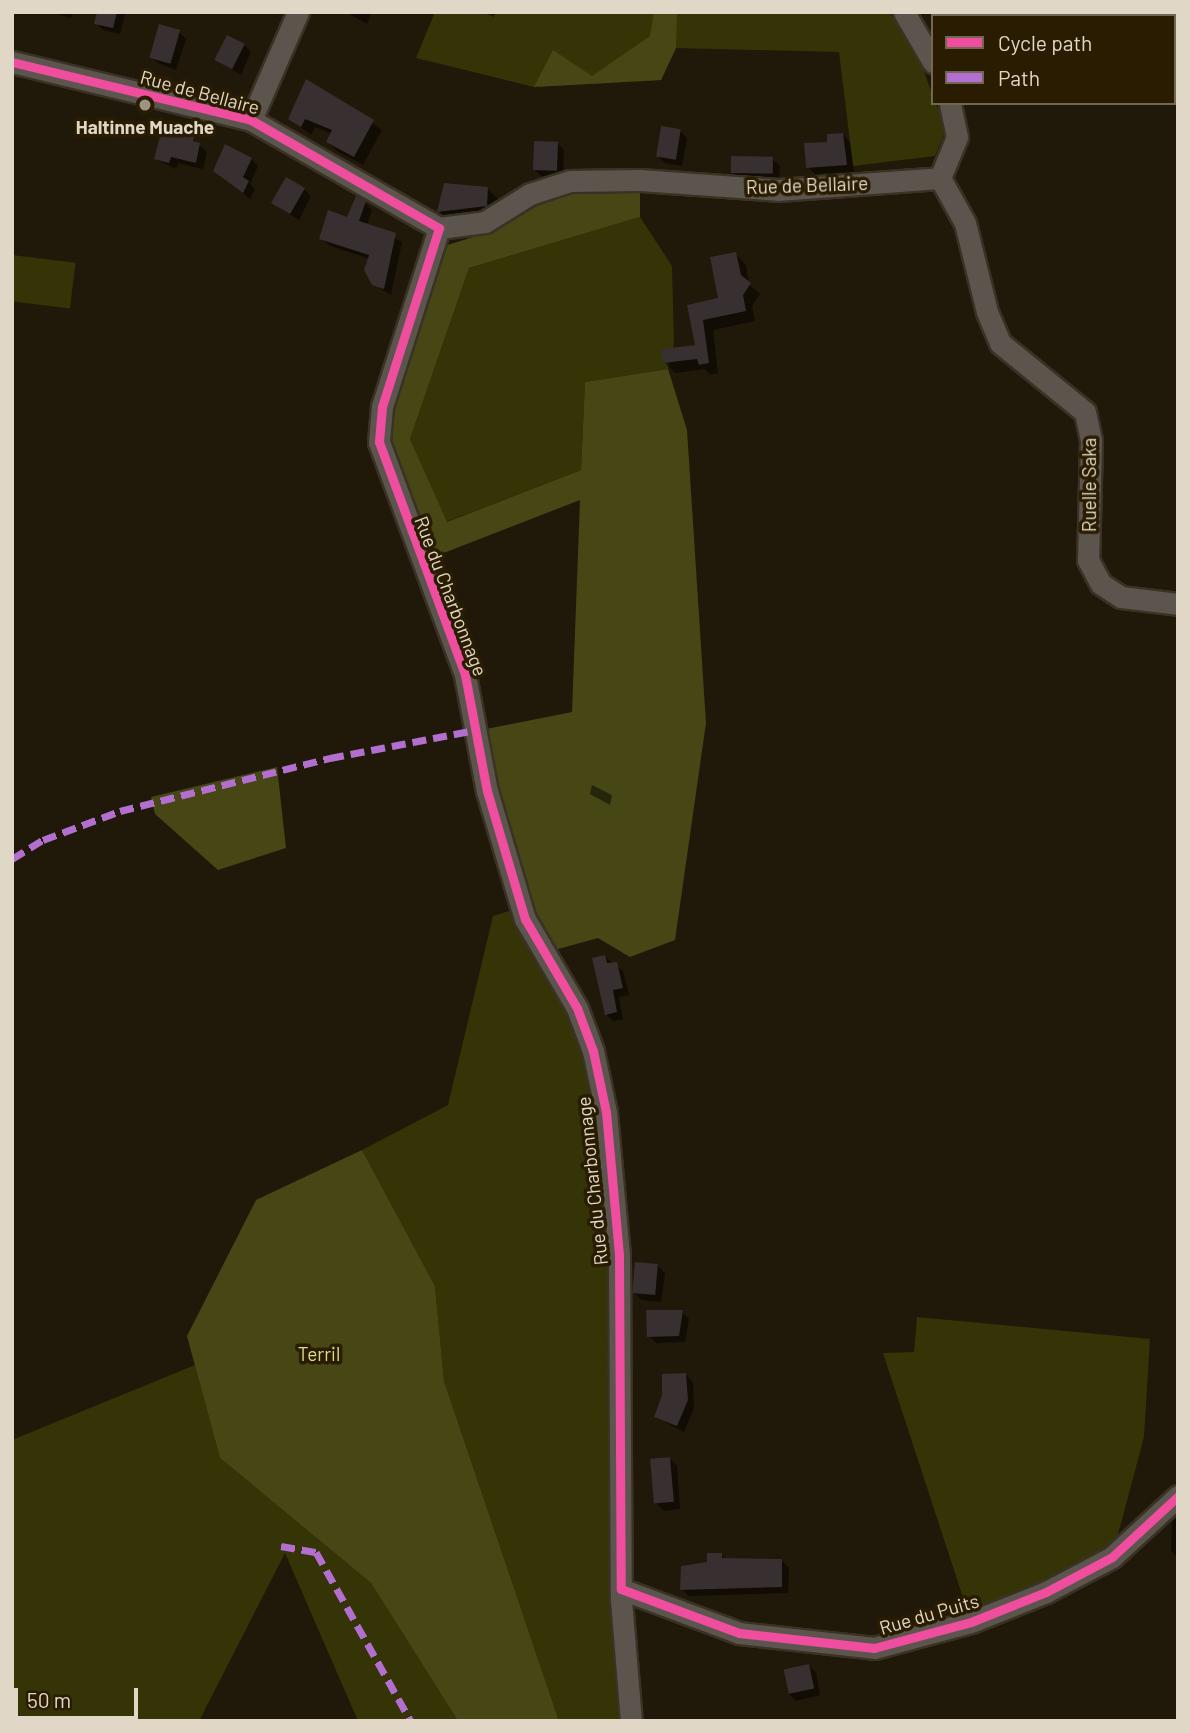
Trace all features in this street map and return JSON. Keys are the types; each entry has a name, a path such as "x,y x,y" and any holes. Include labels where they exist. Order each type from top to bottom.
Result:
{"street":[{"path":"251,120 298,12"},
{"path":"904,12 931,59"},
{"name":"Rue de Bellaire","path":"12,62 251,120 439,228 485,222 530,194 570,181 640,180 778,190 940,178"},
{"path":"940,178 957,137 950,105"},
{"name":"Ruelle Saka","path":"940,178 965,223 986,312 1000,343 1085,412 1091,441 1088,560 1101,584 1121,597 1178,604"},
{"name":"Rue du Charbonnage","path":"439,228 382,407 379,442 386,473 465,675 487,791 525,919 578,1008 593,1051 606,1112 619,1255 621,1589 631,1721"},
{"name":"Rue du Puits","path":"621,1589 738,1633 874,1648 971,1622 1046,1592 1112,1557 1178,1496"}],"shaded area":[{"path":"435,12 889,12 915,48 931,90 931,105 937,105 946,130 935,156 853,166 839,52 676,48 661,80 534,87 416,58"},
{"path":"640,217 672,266 674,343 668,369 585,382 581,470 446,522 410,439 469,268"},
{"path":"12,255 76,263 70,308 12,301"},
{"path":"522,907 577,1008 606,1112 631,1721 559,1721 444,1381 435,1286 362,1150 448,1105 493,916"},
{"path":"917,1317 1150,1339 1144,1437 1112,1557 971,1622 883,1353 914,1352"},
{"path":"195,1365 220,1458 371,1583 458,1721 358,1721 285,1553 199,1721 12,1721 12,1440"}],"green space":[{"path":"654,12 677,12 676,48 661,80 534,87 553,50 592,76 650,36"},
{"path":"640,180 640,217 469,268 410,439 447,522 581,470 585,382 668,369 687,430 706,723 675,940 630,957 598,938 551,951 528,909 481,730 572,712 580,500 423,561 390,465 387,400 435,249 473,237 570,181"},
{"path":"277,767 286,848 218,870 155,814 151,797"},
{"name":"Terril","path":"362,1150 435,1286 444,1381 559,1721 458,1721 371,1583 220,1458 187,1336 256,1200"}],"building":[{"path":"97,12 117,12 113,28 94,24"},
{"path":"159,24 180,30 171,64 149,58"},
{"path":"227,35 245,44 232,69 214,60"},
{"path":"306,79 374,120 354,157 326,142 332,130 305,119 301,127 288,119"},
{"path":"661,126 681,129 676,160 656,157"},
{"path":"162,129 194,137 193,141 200,143 196,163 171,157 169,163 154,159"},
{"path":"843,133 847,165 806,168 804,143 827,142 827,134"},
{"path":"534,141 558,142 557,171 533,170"},
{"path":"225,144 252,158 243,177 249,181 243,193 213,171"},
{"path":"731,156 773,157 773,174 731,173"},
{"path":"286,177 305,188 290,214 271,203"},
{"path":"444,183 488,187 487,206 437,212"},
{"path":"356,196 366,201 359,221 396,233 384,289 372,285 364,270 369,255 319,239 328,210 347,217"},
{"path":"736,252 741,275 751,283 743,295 746,311 703,320 709,363 699,365 697,359 663,363 661,349 695,345 687,305 718,298 710,257"},
{"path":"605,955 607,963 617,962 623,988 613,990 617,1012 605,1015 592,958"},
{"path":"635,1262 658,1264 655,1295 632,1293"},
{"path":"646,1310 683,1310 679,1336 647,1337"},
{"path":"686,1373 688,1400 677,1426 654,1417 662,1395 662,1374"},
{"path":"670,1457 674,1502 654,1504 650,1459"},
{"path":"707,1553 722,1553 722,1558 782,1559 782,1587 680,1590 681,1566 707,1562"},
{"path":"809,1664 814,1688 789,1694 784,1669"}],"marked path":[{"path":"12,859 43,840 120,811 330,758 475,730"},
{"path":"281,1546 316,1552 411,1721"}],"cycle path":[{"path":"12,62 251,120 439,228 382,407 379,442 465,675 487,791 525,919 577,1008 593,1051 606,1112 619,1255 621,1589 739,1633 874,1648 971,1622 1046,1592 1112,1557 1178,1496"}],"place":[{"name":"Haltinne Muache","path":"145,105"}]}
